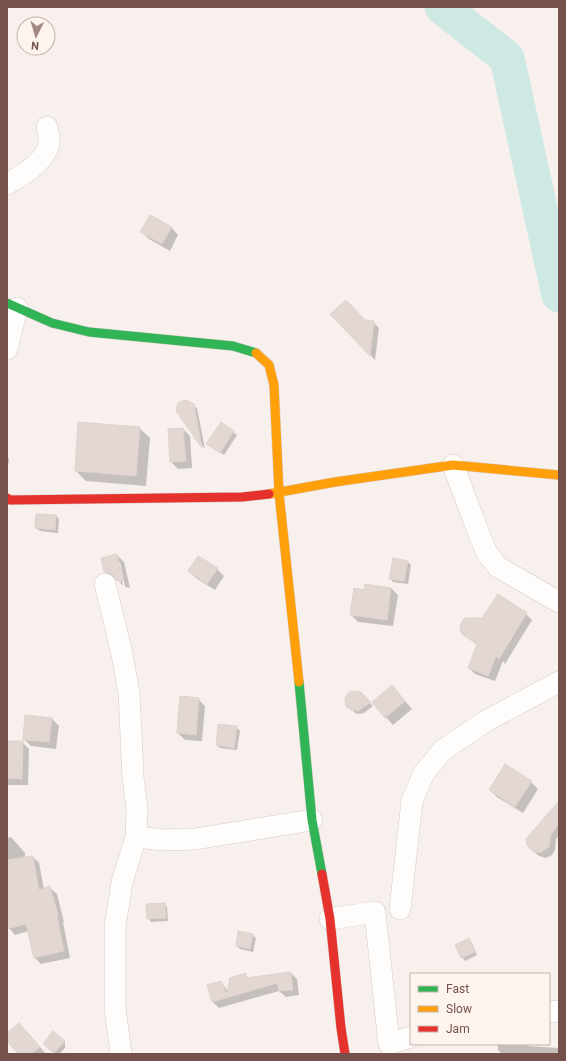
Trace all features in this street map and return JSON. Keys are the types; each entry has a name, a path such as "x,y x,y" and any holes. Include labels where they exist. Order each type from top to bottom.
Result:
{"street":[{"path":"7,184 24,174 44,156 49,143 47,127"},
{"path":"7,349 12,305 52,323 90,332 233,346 254,352 269,365 274,385 279,493 312,820 330,919 341,1028 346,1054"},
{"path":"453,465 481,539 491,558 498,567 559,602"},
{"path":"7,498 10,500 25,500 242,497 279,493 335,482 453,465 559,476"},
{"path":"105,584 122,654 129,692 133,777 137,809 136,837 122,882 115,927 116,1007 121,1054"},
{"path":"400,909 412,801 424,773 443,750 486,721 559,682"},
{"path":"136,837 164,840 195,839 312,820"},
{"path":"330,919 375,912 389,1044 410,1037"}],"building":[{"path":"150,215 172,227 162,244 140,232"},
{"path":"346,300 365,320 374,321 370,356 330,314"},
{"path":"186,400 194,404 202,448 176,411 178,403"},
{"path":"78,422 140,427 136,476 75,471"},
{"path":"221,422 234,431 220,453 206,444"},
{"path":"183,428 186,461 170,462 168,429"},
{"path":"36,514 56,515 55,530 35,528"},
{"path":"117,554 123,582 116,580 113,575 104,572 101,558"},
{"path":"198,556 218,568 207,584 188,571"},
{"path":"393,558 408,561 404,581 389,579"},
{"path":"365,584 391,588 387,620 350,615 354,588 364,590"},
{"path":"498,594 527,613 499,659 496,656 488,676 468,668 477,644 463,635 460,626 466,618 482,618"},
{"path":"392,685 405,701 385,718 372,702"},
{"path":"351,691 361,692 371,702 358,711 351,710 346,706 345,699"},
{"path":"180,696 199,698 196,735 177,733"},
{"path":"25,715 52,718 49,742 23,740"},
{"path":"218,724 237,726 234,748 216,745"},
{"path":"7,741 23,741 22,779 7,778"},
{"path":"505,764 532,781 515,807 489,790"},
{"path":"559,801 559,824 551,834 549,847 540,853 532,851 527,845 526,839"},
{"path":"33,856 39,890 50,886 58,915 64,951 34,958 26,924 7,929 7,860"},
{"path":"165,903 166,918 147,919 146,904"},
{"path":"238,931 253,934 250,949 236,946"},
{"path":"469,938 475,952 461,958 455,945"},
{"path":"291,972 293,990 279,991 277,983 212,1002 207,985 221,981 227,994 230,978 246,973 245,978"},
{"path":"19,1023 40,1047 31,1054 18,1054 7,1041 7,1033"},
{"path":"53,1031 65,1041 54,1053 43,1044"}],"waterway":[{"path":"442,7 507,58 559,295"}],"traffic: fast":[{"path":"7,303 52,323 89,332 233,346 256,353"},
{"path":"299,682 312,820 322,874"}],"traffic: slow":[{"path":"256,353 269,365 274,385 279,493 299,682"},
{"path":"269,494 335,482 453,465 559,475"}],"traffic: jam":[{"path":"7,498 10,500 242,497 269,494"},
{"path":"322,874 330,919 345,1054"}]}
